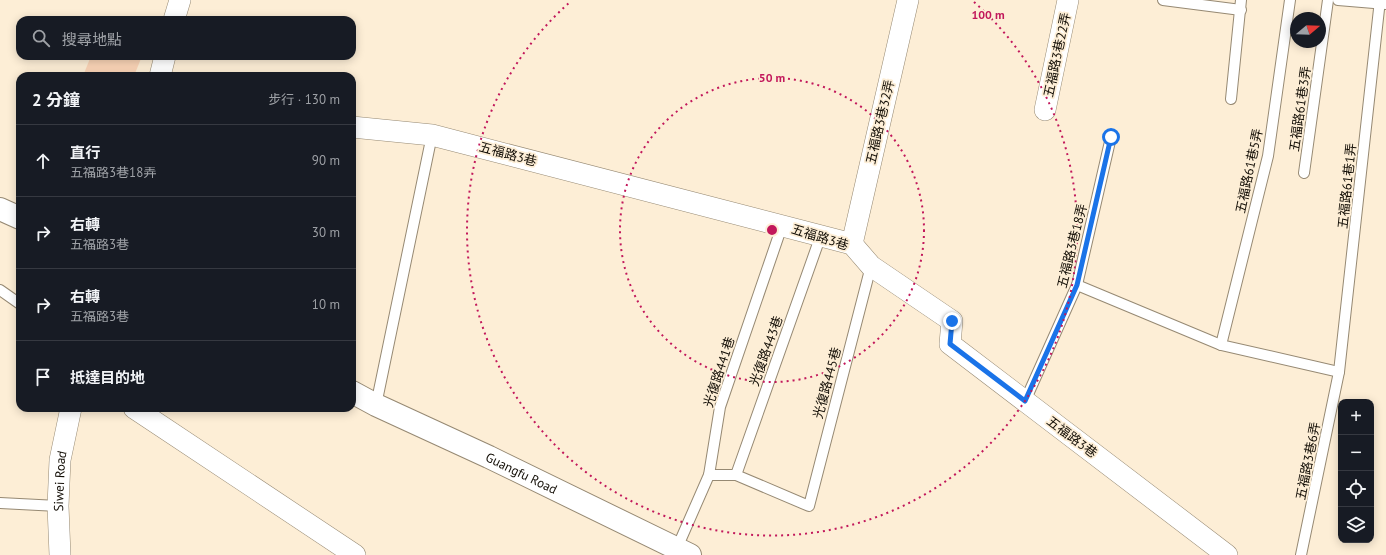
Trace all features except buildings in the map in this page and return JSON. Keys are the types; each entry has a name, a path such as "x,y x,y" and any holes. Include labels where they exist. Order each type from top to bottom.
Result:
{"street":[{"path":"175,16 180,0"},
{"name":"五福路3巷32弄","path":"852,244 908,0"},
{"name":"五福路3巷22弄","path":"1045,110 1068,0"},
{"path":"161,72 164,60"},
{"name":"五福路3巷","path":"356,127 432,134 852,244 871,266 952,321 950,344 1227,555"},
{"path":"0,209 16,216"},
{"name":"Guangfu Road","path":"356,394 684,552"},
{"name":"Siwei Road","path":"60,555 58,506 60,460 70,412"},
{"path":"140,412 355,555"}],"lane":[{"path":"1163,0 1241,5 1231,99"},
{"name":"五福路61巷5弄","path":"1221,346 1268,156 1290,0"},
{"name":"五福路61巷3弄","path":"1304,173 1328,0"},
{"path":"1338,0 1382,3"},
{"name":"五福路61巷1弄","path":"1339,372 1382,3"},
{"path":"376,405 432,134"},
{"name":"五福路3巷18弄","path":"1025,401 1077,285 1111,137"},
{"name":"光復路441巷","path":"684,552 709,475 720,407 782,226"},
{"name":"光復路443巷","path":"736,475 821,235"},
{"name":"光復路445巷","path":"736,475 808,506 871,266"},
{"path":"1077,285 1221,346 1339,372"},
{"path":"0,290 16,301"},
{"name":"五福路3巷6弄","path":"1302,555 1339,372"},
{"path":"709,475 736,475"},
{"path":"0,502 58,506"}],"route":[{"path":"952,321 950,344 1025,401 1077,285 1111,137"}]}
